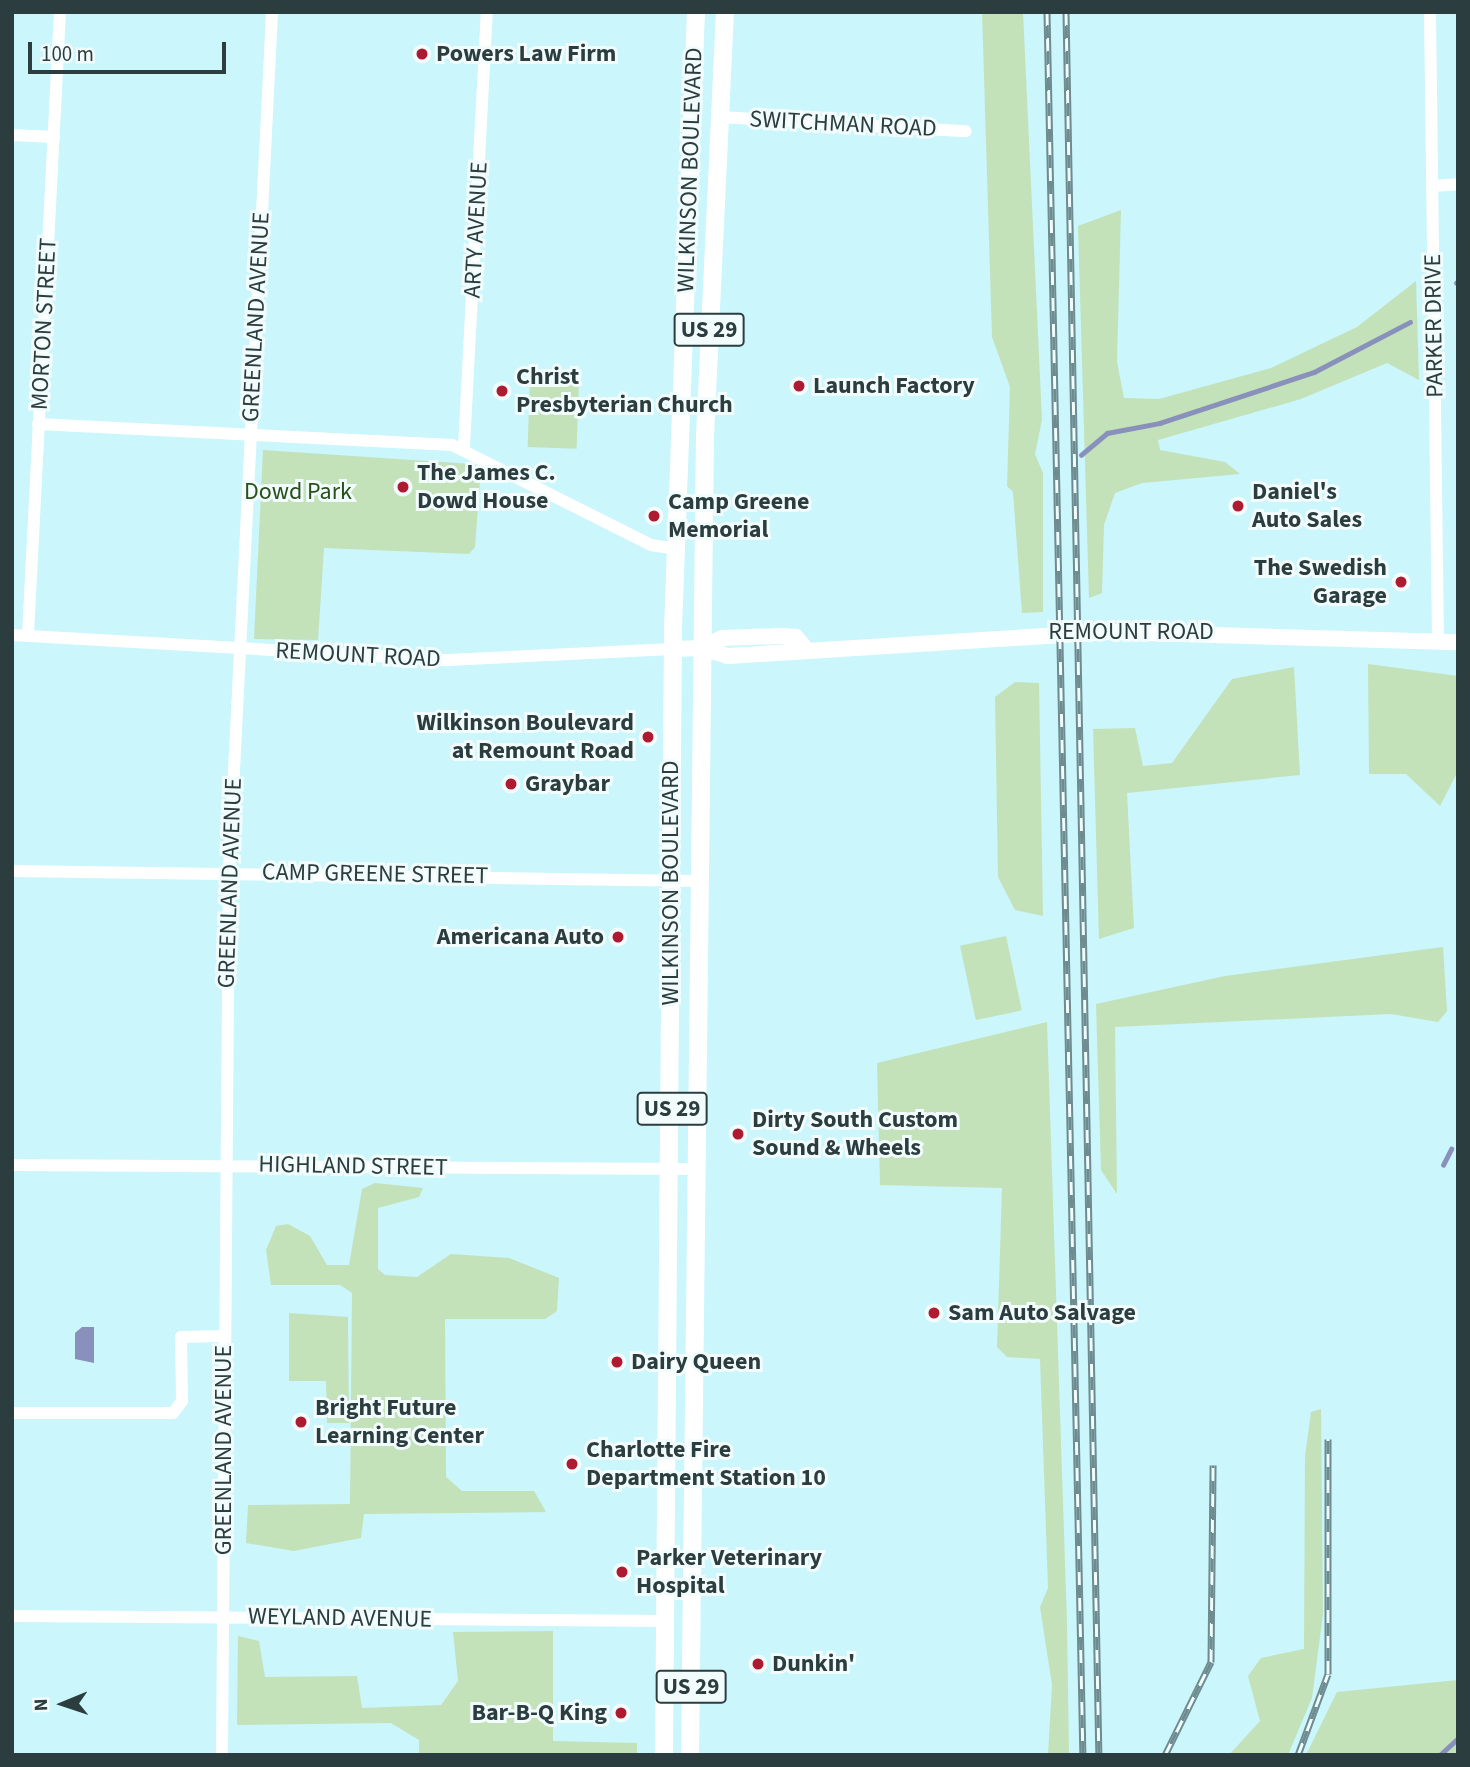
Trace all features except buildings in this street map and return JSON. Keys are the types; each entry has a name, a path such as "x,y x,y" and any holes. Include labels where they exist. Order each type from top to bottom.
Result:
{"main road":[{"name":"WILKINSON BOULEVARD","path":"664,1755 668,1621 672,1170 673,649 696,12"},
{"name":"WILKINSON BOULEVARD","path":"689,1755 696,881 725,12"},
{"name":"REMOUNT ROAD","path":"673,649 703,648 728,656 804,647 1015,634 1113,632 1458,642"},
{"path":"669,1488 680,1600 692,1620"},
{"path":"668,1621 678,1633 689,1755"}],"street":[{"name":"MORTON STREET","path":"28,635 60,12"},
{"name":"GREENLAND AVENUE","path":"222,1755 224,1166 229,871 272,12"},
{"name":"ARTY AVENUE","path":"464,447 487,12"},
{"name":"PARKER DRIVE","path":"1430,12 1438,641"},
{"name":"SWITCHMAN ROAD","path":"720,117 966,131"},
{"path":"12,135 54,137"},
{"path":"1432,186 1458,184"},
{"path":"38,424 464,447 651,545 675,549"},
{"name":"REMOUNT ROAD","path":"12,635 447,660 673,649"},
{"name":"CAMP GREENE STREET","path":"12,872 229,871 696,881"},
{"name":"HIGHLAND STREET","path":"12,1165 693,1169"},
{"path":"12,1413 173,1413 182,1401 181,1337 225,1336"},
{"name":"WEYLAND AVENUE","path":"12,1616 668,1621"}],"green space":[{"path":"982,12 1023,12 1042,420 1035,454 1043,473 1043,612 1022,613 1013,492 1007,486 1010,387 992,337"},
{"path":"1121,210 1117,362 1124,398 1159,399 1271,368 1357,327 1416,281 1419,380 1387,363 1301,399 1158,440 1160,450 1225,462 1240,474 1142,483 1115,493 1104,525 1102,593 1089,598 1078,226"},
{"path":"530,379 579,381 577,449 528,447"},
{"name":"Dowd Park","path":"263,450 472,464 481,468 475,547 469,554 324,548 318,640 254,639"},
{"path":"1368,664 1458,676 1458,771 1440,806 1406,774 1369,774"},
{"path":"1294,667 1300,775 1127,793 1134,928 1099,939 1093,729 1135,728 1143,766 1172,763 1232,679"},
{"path":"1015,682 1039,683 1043,916 1015,910 998,877 995,697"},
{"path":"1006,936 1022,1010 976,1020 960,946"},
{"path":"1443,947 1447,1011 1438,1022 1391,1014 1115,1027 1117,1194 1101,1170 1096,1004 1225,976"},
{"path":"1047,1022 1069,1755 1048,1755 1052,1685 1040,1607 1048,1588 1040,1359 1007,1357 997,1347 1002,1188 880,1185 877,1063"},
{"path":"375,1183 423,1188 419,1197 378,1208 378,1269 385,1275 417,1277 451,1254 509,1258 559,1278 557,1311 545,1319 445,1319 446,1477 462,1491 534,1491 546,1512 364,1514 361,1538 294,1551 246,1543 248,1505 350,1504 352,1293 340,1285 271,1285 266,1250 276,1226 288,1224 310,1236 327,1265 349,1265 362,1189"},
{"path":"289,1313 348,1317 349,1423 327,1423 326,1381 289,1381"},
{"path":"1321,1409 1323,1614 1312,1698 1288,1755 1229,1755 1260,1721 1248,1676 1261,1658 1304,1649 1305,1456 1311,1412"},
{"path":"553,1631 553,1741 637,1743 637,1755 419,1755 419,1740 391,1723 237,1725 238,1636 259,1641 265,1677 357,1676 362,1708 441,1705 458,1681 453,1632"},
{"path":"1458,1680 1458,1755 1306,1755 1337,1692"}],"water":[{"path":"82,1327 94,1327 94,1363 75,1359 75,1333"}],"waterway":[{"path":"1081,455 1107,433 1160,423 1314,372 1410,322"},
{"path":"1443,1165 1451,1149"},
{"path":"1440,1755 1458,1738"}],"railway":[{"path":"1047,12 1083,1755"},
{"path":"1066,12 1099,1755"},
{"path":"1298,1755 1328,1674 1328,1439"},
{"path":"1165,1755 1211,1662 1213,1465"}],"place":[{"name":"Powers Law Firm","path":"422,54"},
{"name":"Launch Factory","path":"799,386"},
{"name":"Christ Presbyterian Church","path":"502,391"},
{"name":"The James C. Dowd House","path":"403,487"},
{"name":"Daniel's Auto Sales","path":"1238,506"},
{"name":"Camp Greene Memorial","path":"654,516"},
{"name":"The Swedish Garage","path":"1401,582"},
{"name":"Wilkinson Boulevard at Remount Road","path":"648,737"},
{"name":"Graybar","path":"511,784"},
{"name":"Americana Auto","path":"618,937"},
{"name":"Dirty South Custom Sound & Wheels","path":"738,1134"},
{"name":"Sam Auto Salvage","path":"934,1313"},
{"name":"Dairy Queen","path":"617,1362"},
{"name":"Bright Future Learning Center","path":"301,1422"},
{"name":"Charlotte Fire Department Station 10","path":"572,1464"},
{"name":"Parker Veterinary Hospital","path":"622,1572"},
{"name":"Dunkin'","path":"758,1664"},
{"name":"Bar-B-Q King","path":"621,1713"}]}
